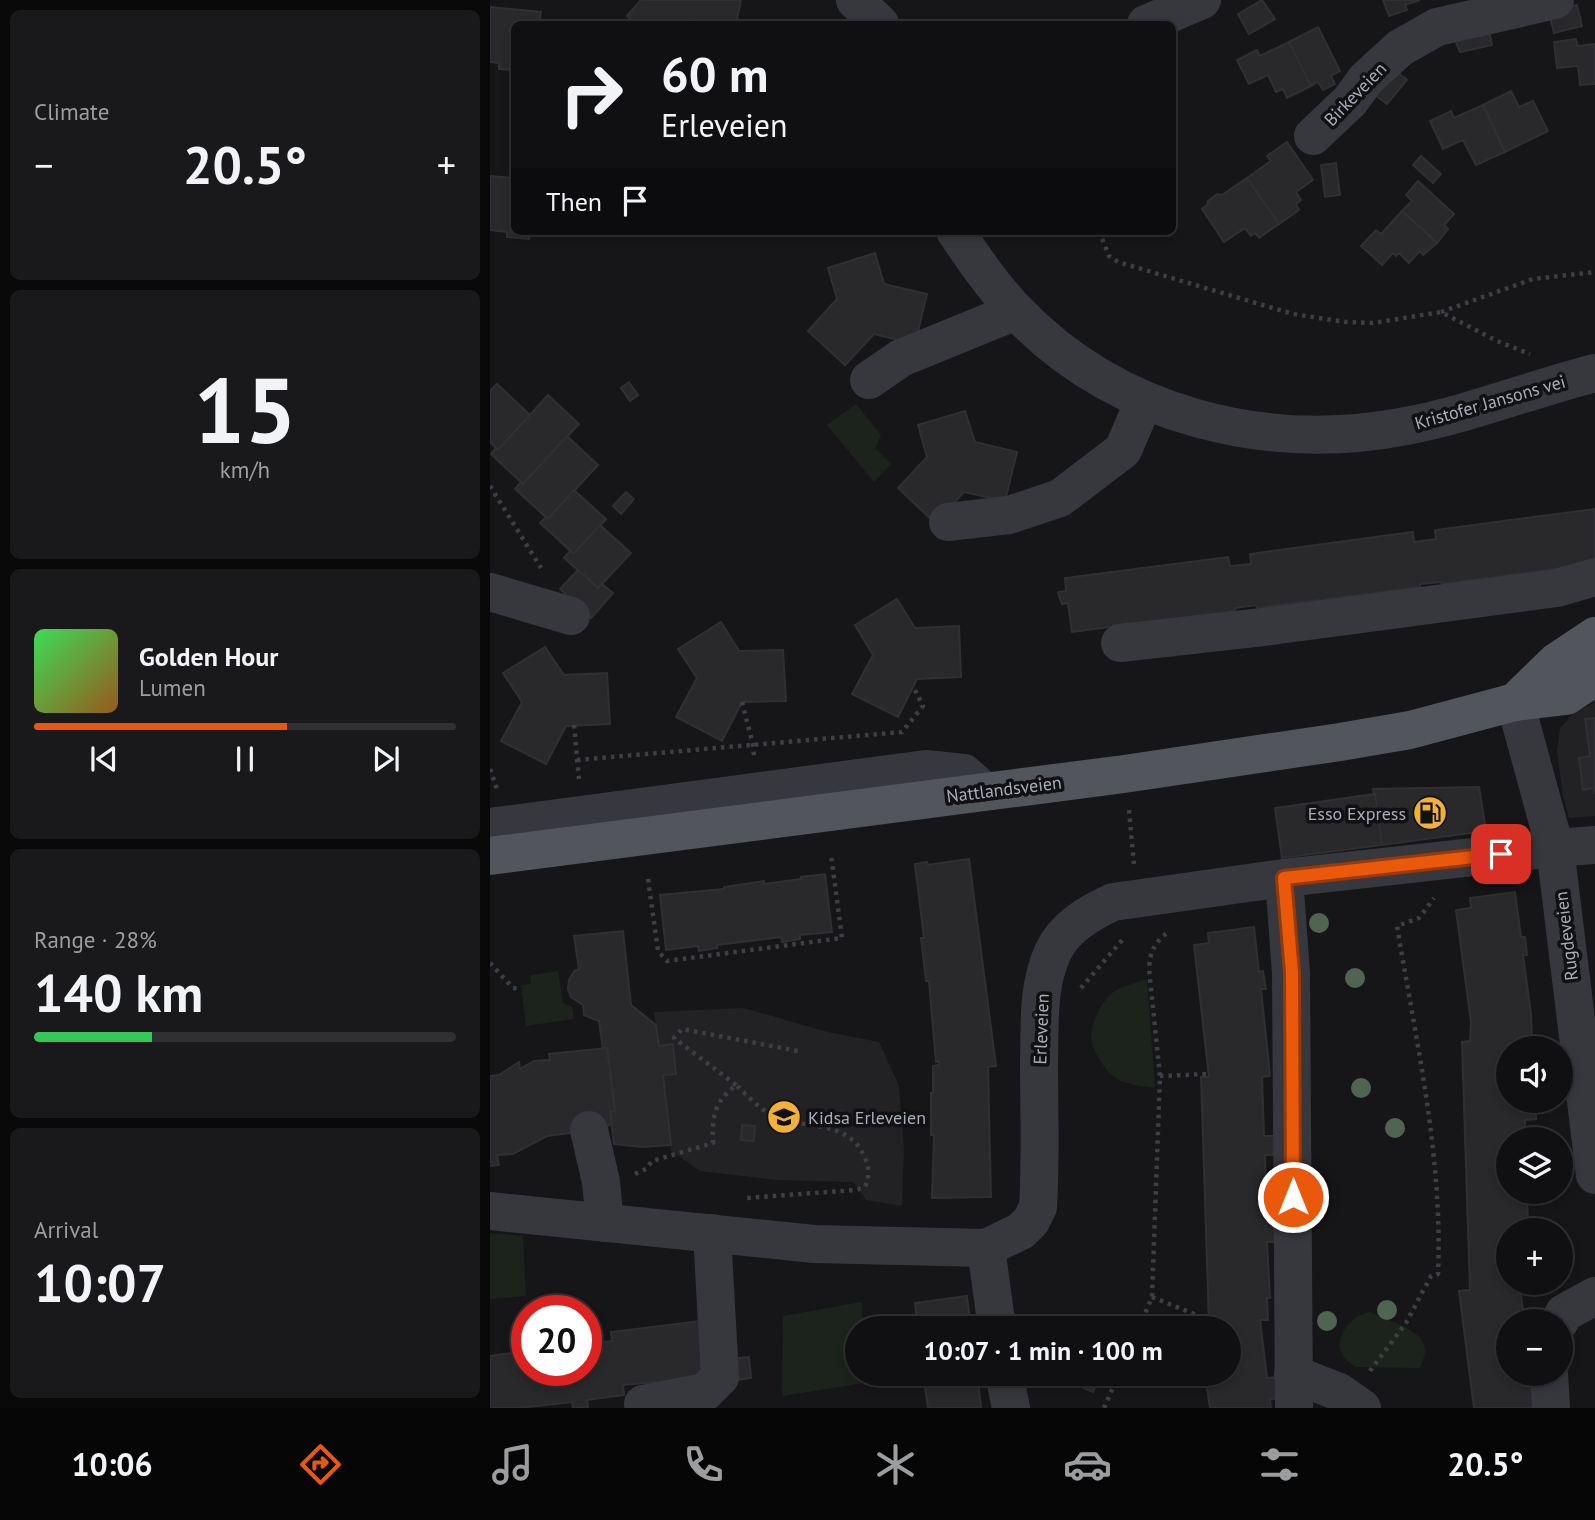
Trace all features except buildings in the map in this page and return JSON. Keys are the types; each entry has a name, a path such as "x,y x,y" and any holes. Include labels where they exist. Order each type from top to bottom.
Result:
{"main road":[{"name":"Nattlandsveien","path":"1515,702 1556,662 1595,635"},
{"name":"Nattlandsveien","path":"490,856 1339,743 1410,730 1515,702 1566,696 1595,677"}],"street":[{"path":"1153,21 1202,0"},
{"name":"Birkeveien","path":"1313,136 1350,101 1366,79 1400,48 1412,41 1437,27 1555,0"},
{"name":"Kristofer Jansons vei","path":"958,235 977,264 1016,311 1057,349 1098,377 1144,401 1199,419 1253,432 1303,436 1406,426 1471,411 1550,384 1595,373"},
{"path":"869,380 901,358 1016,311"},
{"path":"948,522 1009,516 1060,498 1123,450 1144,401"},
{"path":"1120,643 1557,588 1595,577"},
{"path":"490,592 571,616"},
{"name":"Rugdeveien","path":"1515,702 1555,848 1585,1009 1595,1175"},
{"path":"496,815 926,769 964,773 984,791"},
{"name":"Erleveien","path":"490,1211 814,1244 986,1248 1021,1231 1031,1221 1038,1207 1042,985 1053,950 1089,913 1113,901 1284,878 1595,845"},
{"path":"1284,878 1292,973 1294,1391 1348,1403"},
{"path":"589,1130 601,1182 605,1223"},
{"path":"643,1404 705,1392 720,1377 712,1233"},
{"path":"986,1248 995,1316"},
{"path":"1571,1309 1595,1296"},
{"path":"1006,1386 1011,1408"},
{"path":"1550,1386 1551,1408"}],"path":[{"path":"1101,235 1110,256 1118,262 1293,314 1346,323 1373,323 1441,312 1533,279 1595,272"},
{"path":"1441,312 1531,355"},
{"path":"490,486 542,569"},
{"path":"578,760 902,732 923,706 913,686"},
{"path":"742,702 754,758"},
{"path":"574,725 579,771"},
{"path":"490,769 496,815"},
{"path":"648,879 657,951 667,961 842,938 831,855"},
{"path":"1348,1403 1406,1323 1431,1276 1438,1274 1440,1226 1436,1165 1397,926 1419,918 1436,896"},
{"path":"1144,1316 1152,1297 1160,1076 1149,970 1150,953 1157,941 1175,929"},
{"path":"490,963 513,988 521,989"},
{"path":"734,1200 856,1190 865,1187 869,1175 868,1164 861,1149 846,1135 823,1126 775,1117 674,1038 682,1029 798,1051"},
{"path":"1160,1076 1209,1074"},
{"path":"628,1177 646,1170 652,1161 713,1143 712,1122 715,1108 736,1085"},
{"path":"1152,1297 1199,1316"},
{"path":"1104,1408 1114,1386"}],"shaded area":[{"path":"856,404 881,435 875,448 891,464 874,482 827,425"},
{"path":"1595,702 1595,816 1569,818 1557,751 1560,728 1574,713"},
{"path":"558,971 563,1003 572,1007 574,1019 526,1026 521,985 531,984 530,975"},
{"path":"1147,979 1155,1088 1128,1083 1113,1076 1099,1059 1091,1039 1094,1021 1107,998 1119,989"},
{"name":"Kidsa Erleveien","path":"744,1008 828,1032 879,1042 899,1086 904,1148 902,1206 866,1200 853,1182 777,1180 700,1171 671,1151 654,1012"},
{"path":"490,1233 523,1236 526,1295 490,1299"},
{"path":"862,1302 863,1316 845,1316 845,1386 782,1396 783,1316"},
{"path":"1369,1312 1412,1331 1420,1338 1425,1346 1425,1356 1419,1368 1355,1367 1346,1359 1340,1349 1341,1336 1352,1321"}],"place":[{"name":"Esso Express","path":"1430,813"},
{"name":"Kidsa Erleveien","path":"784,1117"}],"route":[{"path":"1293,1197 1292,973 1284,878 1501,854"}]}
